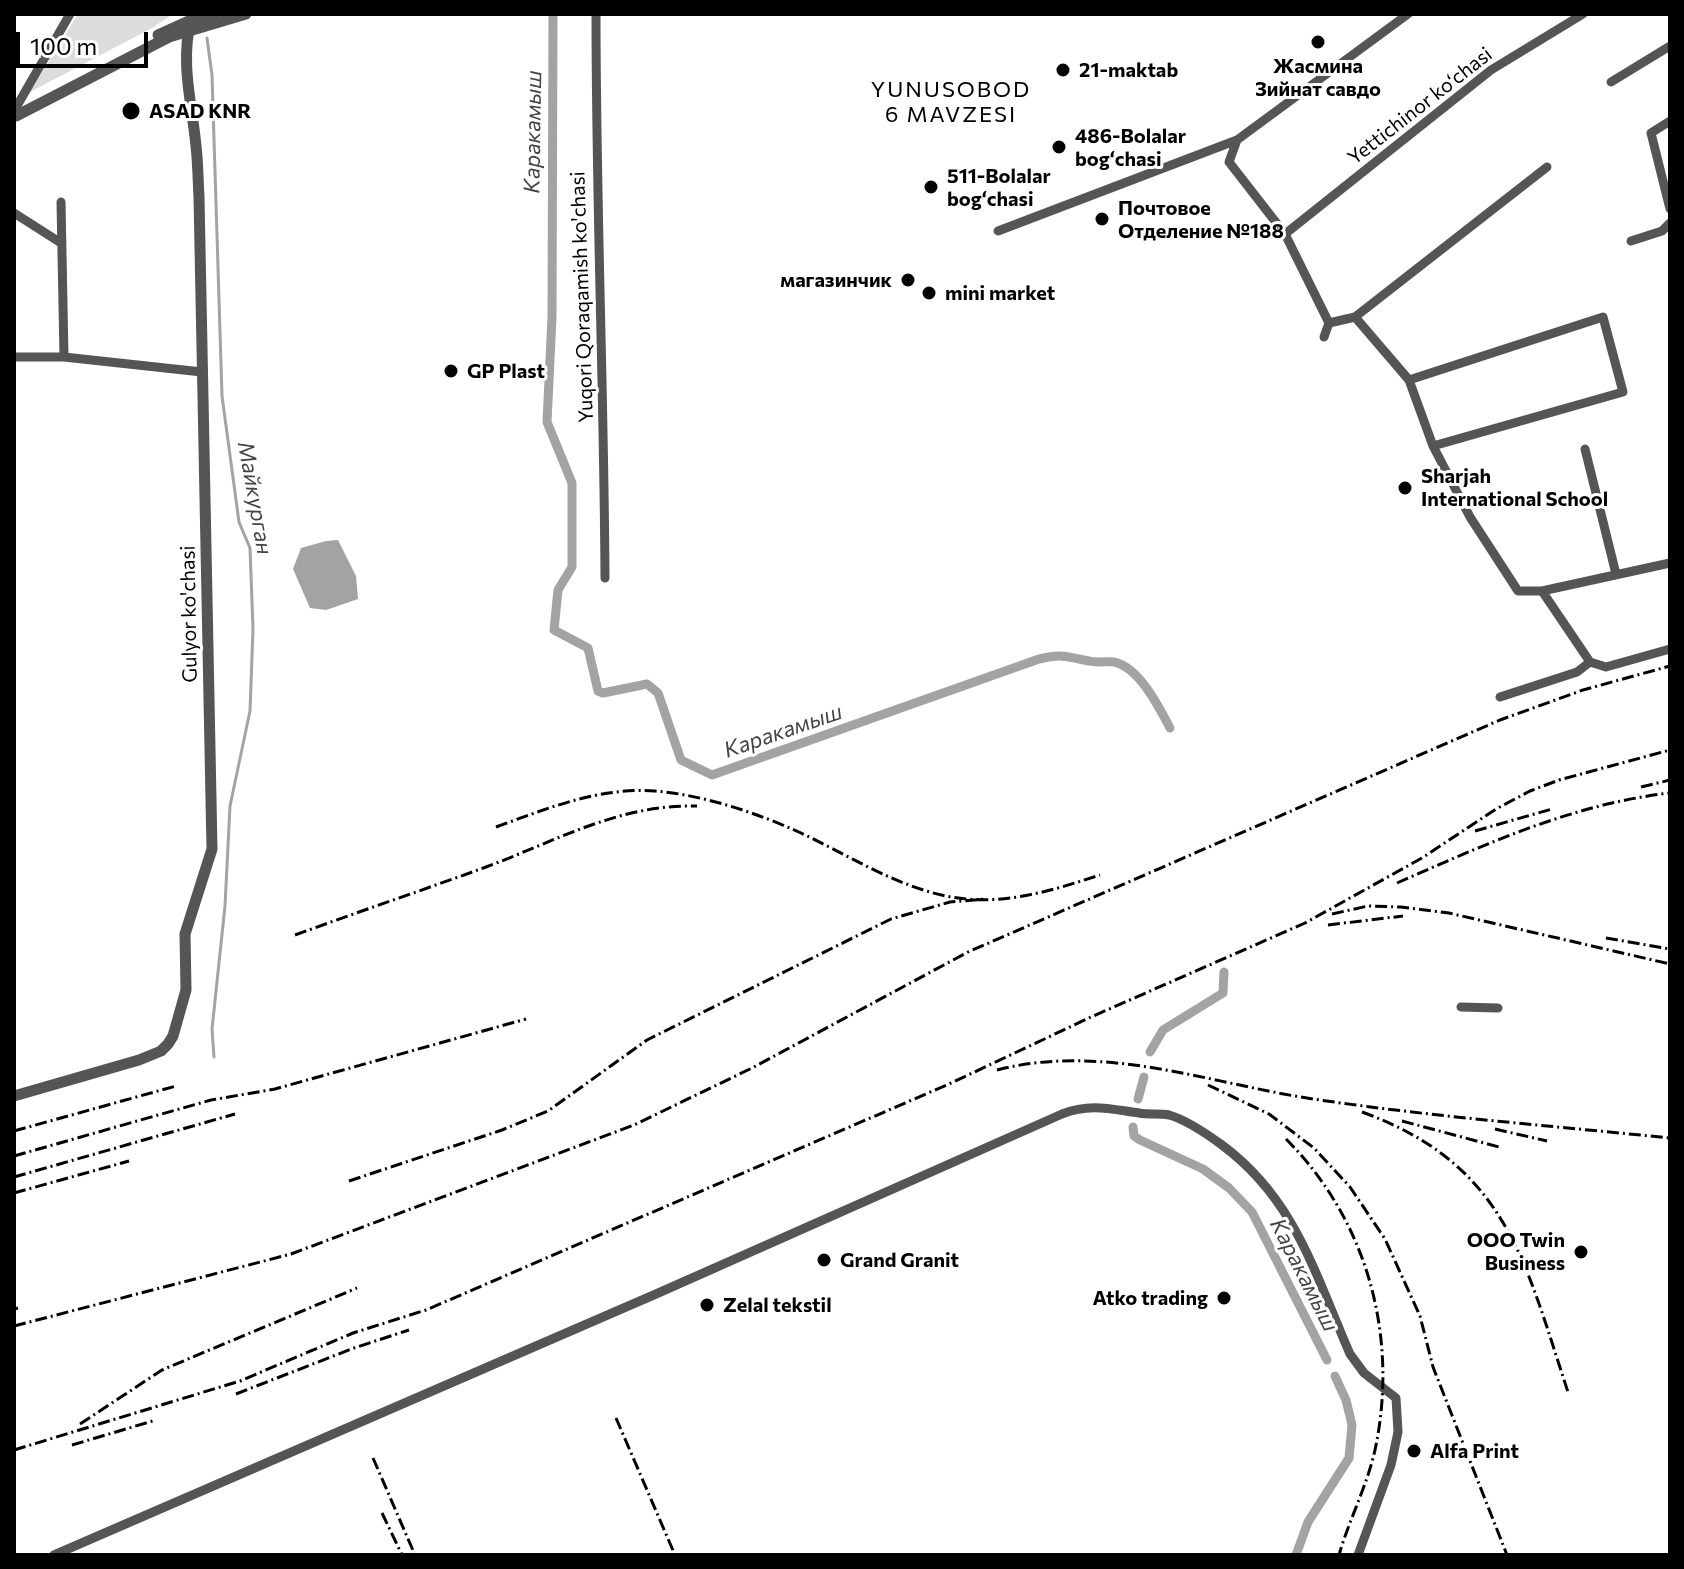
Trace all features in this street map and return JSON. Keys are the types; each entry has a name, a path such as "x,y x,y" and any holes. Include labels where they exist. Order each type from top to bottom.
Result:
{"street":[{"path":"15,115 70,14"},
{"path":"15,115 38,97 191,21 214,14"},
{"path":"191,21 246,14"},
{"name":"Yuqori Qoraqamish ko'chasi","path":"596,14 596,173 604,416 605,578"},
{"path":"998,231 1237,140 1408,14"},
{"name":"Yettichinor ko‘chasi","path":"1285,234 1491,70 1583,14"},
{"name":"Gulyor ko'chasi","path":"14,1096 161,1051 173,1036 186,990 185,934 212,849 196,147 185,61 191,21"},
{"path":"1611,82 1670,46"},
{"path":"1670,121 1651,133 1670,209"},
{"path":"1237,140 1229,162 1285,234 1329,323 1324,337"},
{"path":"1329,323 1355,317 1547,167"},
{"path":"61,202 64,357"},
{"path":"14,213 61,243"},
{"path":"1631,241 1662,231 1670,223"},
{"path":"1355,317 1409,380 1433,446 1470,517 1518,591 1542,591 1670,563"},
{"path":"1409,380 1603,317 1623,392 1433,446"},
{"path":"14,357 64,357 202,372"},
{"path":"1585,449 1616,574"},
{"path":"1542,591 1590,662 1606,667 1670,649"},
{"path":"1500,697 1577,672 1590,662"},
{"path":"1461,1007 1498,1008"},
{"path":"54,1555 656,1294 1033,1126 1089,1106 1151,1115 1167,1114 1209,1135 1239,1157 1260,1178 1293,1223 1350,1354 1364,1373 1396,1398 1398,1432 1394,1454 1358,1555"}],"shaded area":[{"path":"78,14 173,14 30,92"},
{"path":"338,540 356,576 358,599 326,610 310,608 293,569 301,548"}],"waterway":[{"name":"Каракамыш","path":"553,14 552,318 547,422 572,483 572,567 558,590 554,630 588,648 598,691 603,693 647,684 658,693 681,760 712,775 1054,656 1123,665 1147,689 1170,728"},
{"name":"Майкурган","path":"207,38 212,75 222,396 239,522 250,548 253,629 250,711 230,806 225,906 212,1029 214,1057"},
{"name":"Каракамыш","path":"1150,1052 1163,1030 1223,993 1224,972"},
{"name":"Каракамыш","path":"1138,1099 1144,1077"},
{"name":"Каракамыш","path":"1133,1127 1134,1136 1203,1169 1229,1188 1252,1212 1327,1360"},
{"name":"Каракамыш","path":"1296,1555 1308,1522 1349,1458 1352,1425 1346,1400 1335,1376"}],"railway":[{"path":"14,1326 291,1254 634,1125 752,1068 968,952 1500,720 1583,690 1670,666"},
{"path":"14,1450 240,1381 353,1333 426,1310 949,1084 1091,1017 1305,923 1422,858 1496,809 1530,791 1559,780 1670,750"},
{"path":"1641,787 1670,780"},
{"path":"496,827 594,796 655,791 692,796 748,812 801,833 912,886 951,897 1008,898 1100,875"},
{"path":"1397,883 1497,840 1564,816 1634,798 1670,793"},
{"path":"295,935 486,867 588,826 641,811 697,806"},
{"path":"1475,831 1552,809"},
{"path":"349,1181 502,1130 548,1111 647,1040 891,919 950,902 985,899"},
{"path":"1332,914 1368,906 1449,913 1670,964"},
{"path":"1328,925 1403,916"},
{"path":"1606,938 1670,949"},
{"path":"14,1156 211,1100 275,1089 526,1019"},
{"path":"997,1070 1038,1063 1119,1063 1364,1106 1670,1138"},
{"path":"1208,1085 1269,1114 1314,1148 1350,1187 1385,1239 1420,1316 1433,1367 1507,1555"},
{"path":"14,1131 176,1086"},
{"path":"1362,1112 1411,1134 1450,1160 1480,1190 1504,1224 1523,1261 1569,1395"},
{"path":"14,1177 235,1114"},
{"path":"1402,1121 1499,1147"},
{"path":"1495,1129 1547,1141"},
{"path":"1286,1139 1314,1171 1338,1206 1357,1244 1379,1324 1383,1366 1375,1450 1339,1555"},
{"path":"14,1193 129,1161"},
{"path":"80,1424 162,1370 357,1288"},
{"path":"14,1309 18,1308"},
{"path":"236,1394 409,1330"},
{"path":"616,1418 675,1555"},
{"path":"72,1445 156,1420"},
{"path":"373,1458 415,1555"},
{"path":"382,1513 402,1555"}],"place":[{"name":"Жасмина Зийнат савдо","path":"1318,42"},
{"name":"21-maktab","path":"1063,70"},
{"name":"ASAD KNR","path":"131,111"},
{"name":"486-Bolalar bogʻchasi","path":"1059,147"},
{"name":"511-Bolalar bogʻchasi","path":"931,187"},
{"name":"Почтовое Отделение №188","path":"1102,219"},
{"name":"магазинчик","path":"908,280"},
{"name":"mini market","path":"929,293"},
{"name":"GP Plast","path":"451,371"},
{"name":"Sharjah International School","path":"1405,488"},
{"name":"ООО Twin Business","path":"1581,1252"},
{"name":"Grand Granit","path":"824,1260"},
{"name":"Atko trading","path":"1224,1298"},
{"name":"Zelal tekstil","path":"707,1305"},
{"name":"Alfa Print","path":"1414,1451"}],"district":[{"name":"YUNUSOBOD 6 MAVZESI","path":"951,102"}]}
